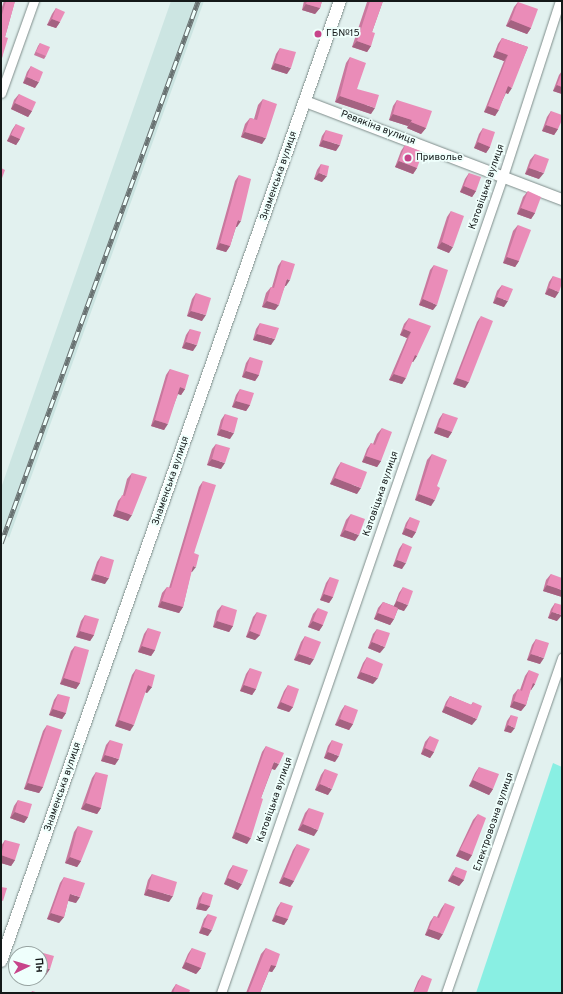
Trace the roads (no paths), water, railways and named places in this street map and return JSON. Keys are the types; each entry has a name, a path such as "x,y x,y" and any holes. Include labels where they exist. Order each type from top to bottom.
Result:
{"main road":[{"name":"Знаменська вулиця","path":"1,961 340,1"}],"street":[{"path":"1,93 34,1"},
{"name":"Катовіцька вулиця","path":"221,993 503,176 560,1"},
{"name":"Ревякіна вулиця","path":"305,101 562,199"},
{"name":"Електровозна вулиця","path":"446,993 562,658"}],"railway":[{"path":"1,543 198,1"}],"place":[{"name":"ГБ№15","path":"318,34"},
{"name":"Приволье","path":"408,158"}]}
